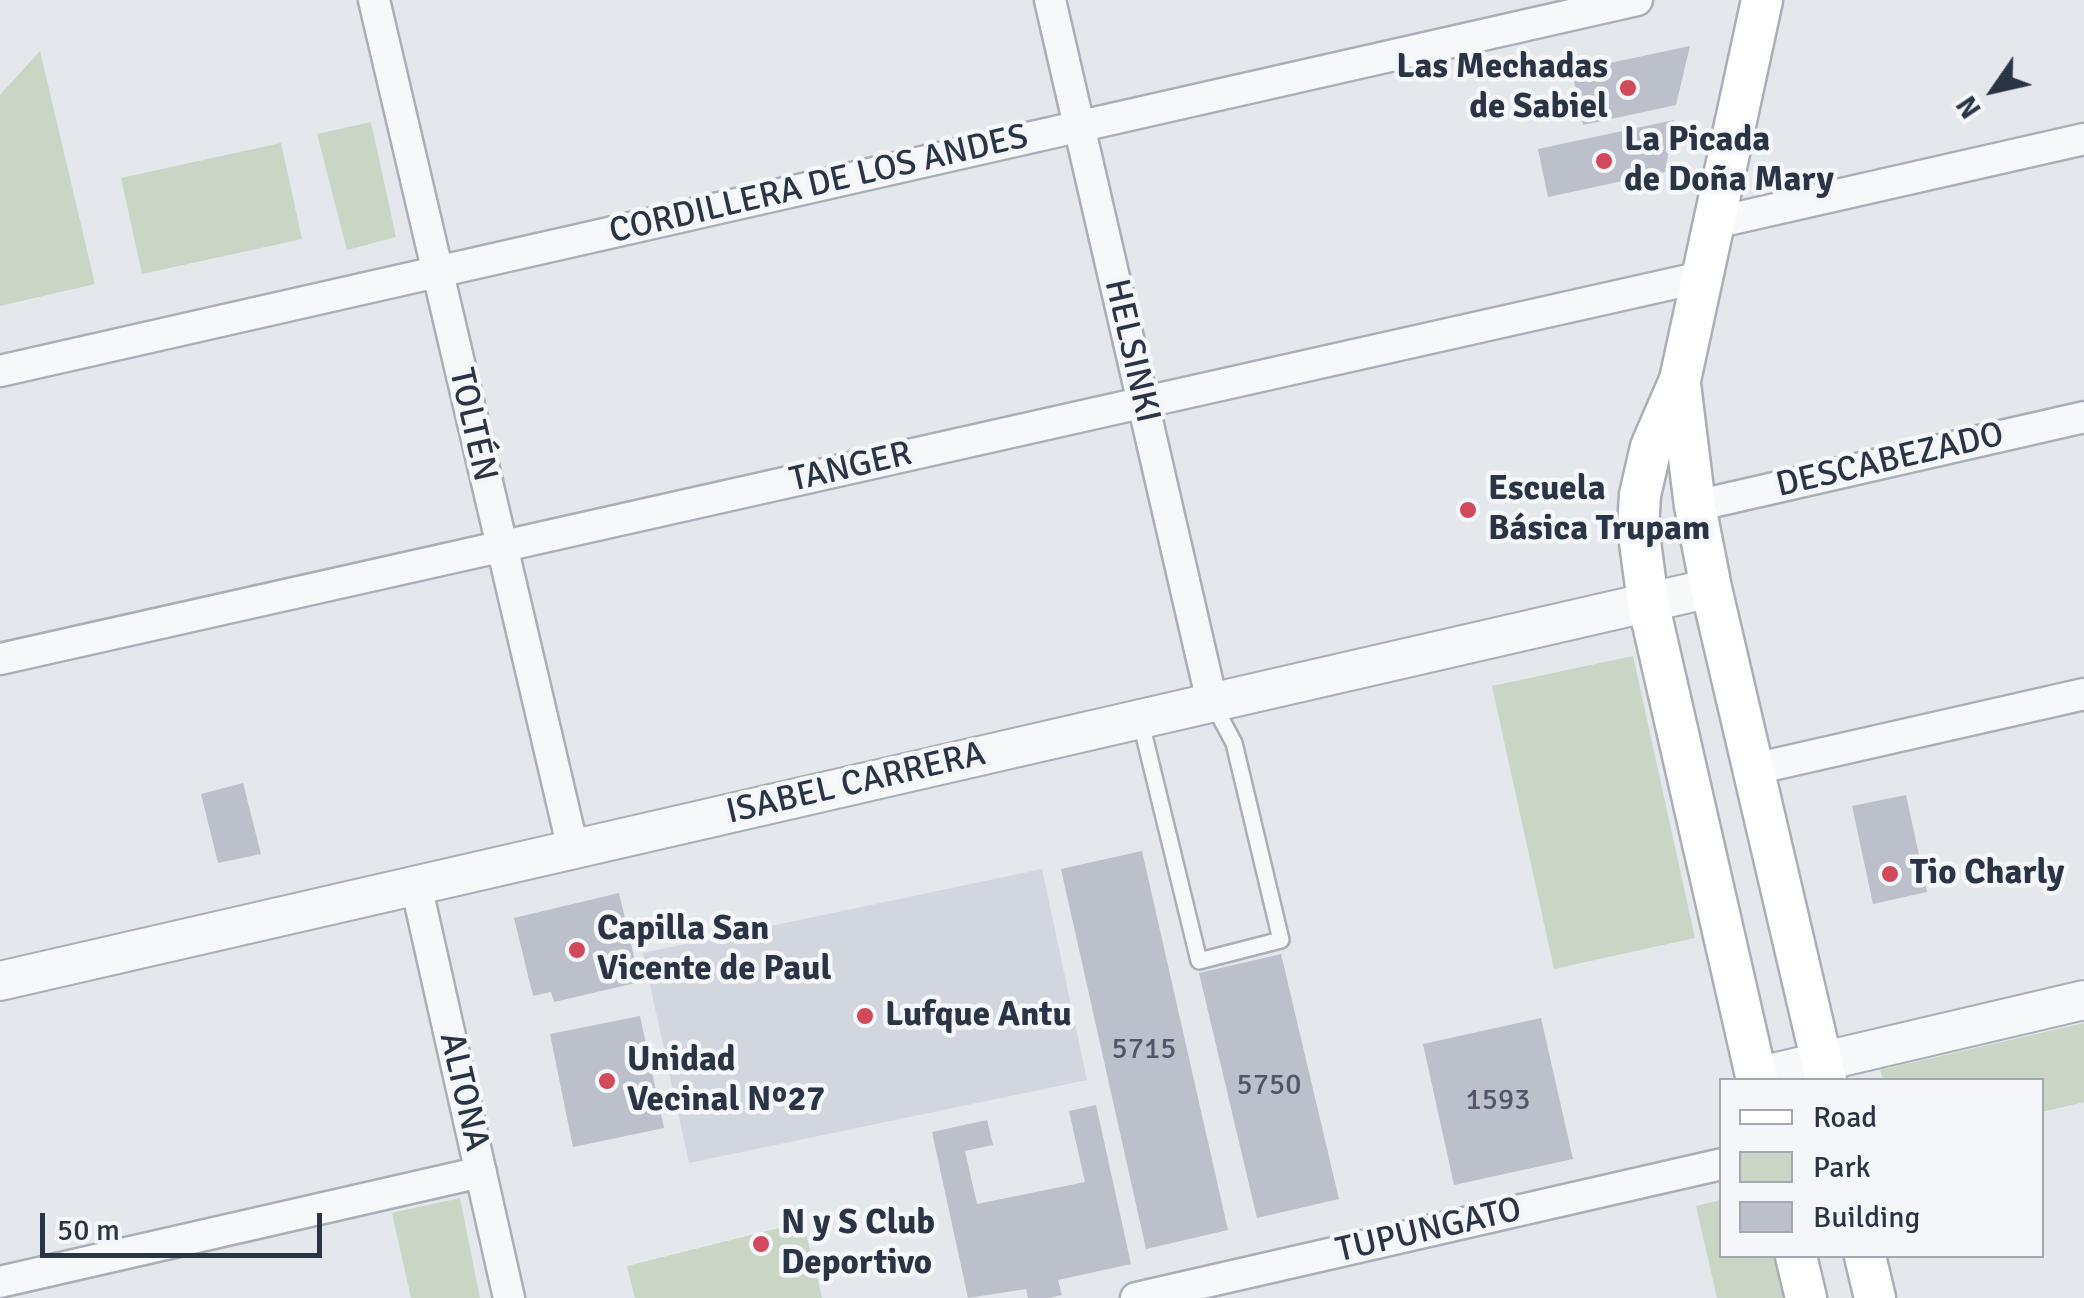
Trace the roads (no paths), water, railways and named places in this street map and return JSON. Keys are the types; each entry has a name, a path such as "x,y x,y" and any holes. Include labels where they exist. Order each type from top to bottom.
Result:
{"main road":[{"path":"1757,1078 1648,602 1638,527 1640,494 1651,447 1680,380 1762,0"},
{"path":"1680,380 1695,506 1712,588 1824,1071"},
{"path":"1796,1258 1806,1298"},
{"path":"1865,1258 1875,1298"}],"street":[{"name":"TOLTÉN","path":"374,0 573,849"},
{"name":"HELSINKI","path":"1050,0 1212,702"},
{"name":"CORDILLERA DE LOS ANDES","path":"0,371 1638,0"},
{"path":"1714,224 2084,139"},
{"name":"TANGER","path":"0,659 1702,277"},
{"name":"DESCABEZADO","path":"1695,506 2084,417"},
{"name":"ISABEL CARRERA","path":"0,981 1712,588"},
{"path":"1754,769 2084,694"},
{"name":"ALTONA","path":"416,885 509,1298"},
{"path":"1765,1078 1824,1071 2084,1000"},
{"name":"TUPUNGATO","path":"1136,1298 1719,1165"},
{"path":"0,1282 481,1172"}],"lane":[{"path":"1140,719 1199,961 1281,940 1234,743 1212,702"}],"place":[{"name":"Las Mechadas de Sabiel","path":"1628,88"},
{"name":"La Picada de Doña Mary","path":"1604,161"},
{"name":"Escuela Básica Trupam","path":"1468,510"},
{"name":"Tio Charly","path":"1890,874"},
{"name":"Capilla San Vicente de Paul","path":"577,950"},
{"name":"Lufque Antu","path":"865,1016"},
{"name":"Unidad Vecinal Nº27","path":"607,1081"},
{"name":"N y S Club Deportivo","path":"761,1244"}]}
